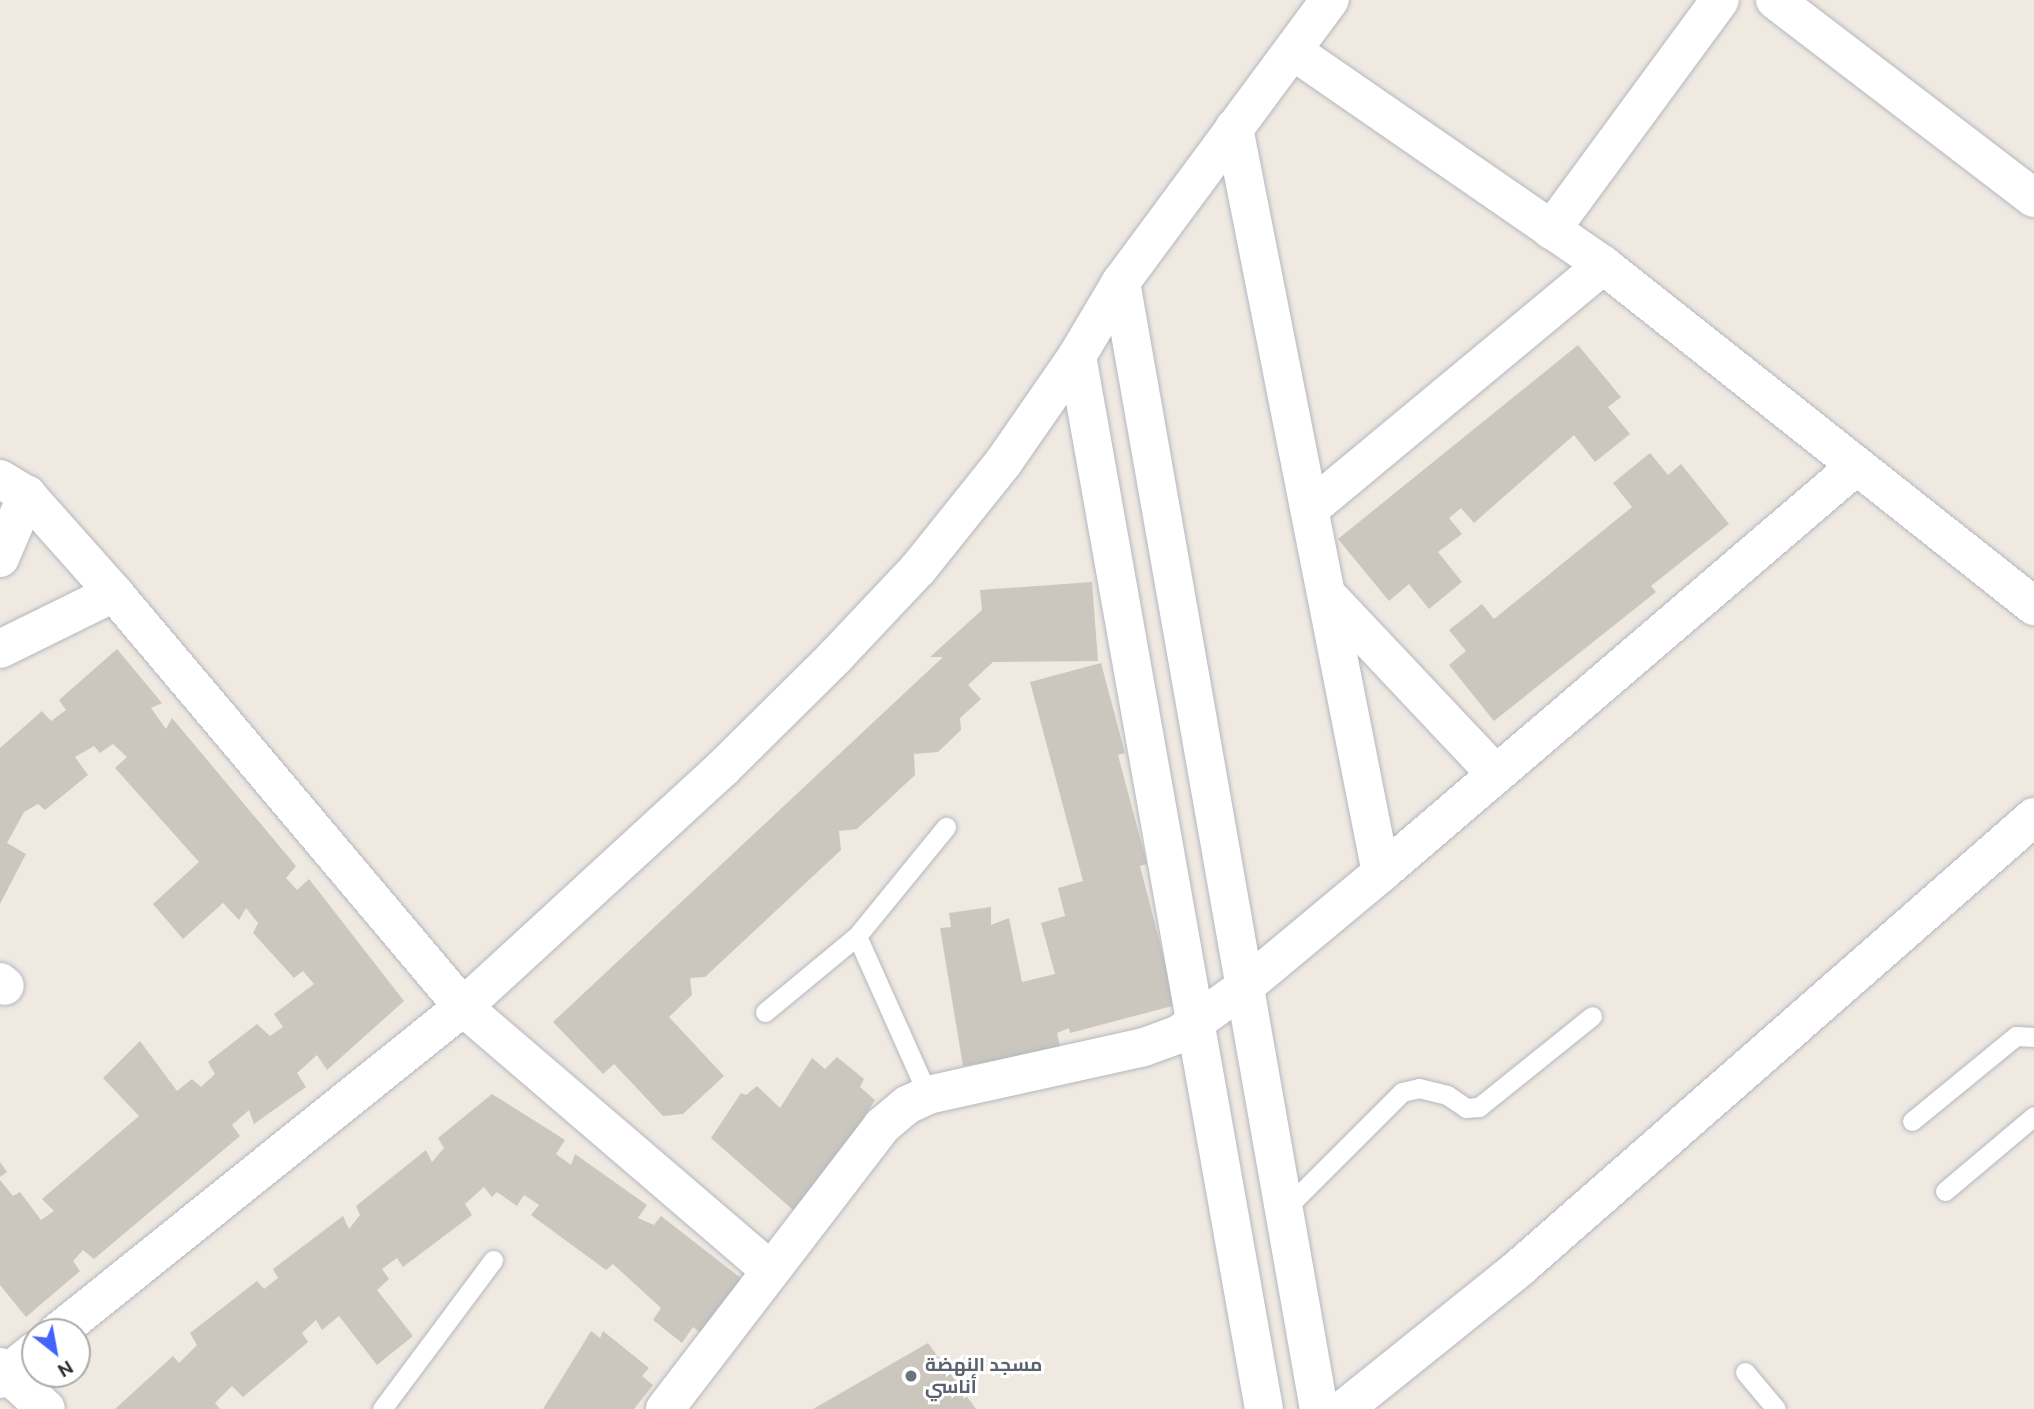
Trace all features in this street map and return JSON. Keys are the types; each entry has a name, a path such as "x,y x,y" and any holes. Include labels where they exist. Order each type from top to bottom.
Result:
{"street":[{"path":"75,1318 463,1007 723,768 873,617 918,569 1003,463 1077,356 1121,282 1329,0"},
{"path":"1551,230 1720,0"},
{"path":"1775,0 2034,198"},
{"path":"1293,51 1603,265 1855,467 2031,595"},
{"path":"1234,128 1330,598 1381,873"},
{"path":"1312,507 1603,265"},
{"path":"1121,282 1318,1409"},
{"path":"1077,356 1264,1409"},
{"path":"665,1409 882,1126 907,1105 928,1096 1144,1047 1196,1023 1243,988 1381,873 1855,467"},
{"path":"14,487 114,593 463,1007 770,1270"},
{"path":"0,558 14,487"},
{"path":"0,649 114,593"},
{"path":"1330,598 1495,773"},
{"path":"1344,1409 1518,1269 2034,817"},
{"path":"21,1360 2,1373 47,1409"}],"lane":[{"path":"765,1012 857,936 946,827"},
{"path":"857,936 928,1096"},
{"path":"1283,1211 1402,1092 1419,1088 1447,1095 1466,1108 1479,1107 1592,1016"},
{"path":"1912,1121 2016,1036 2034,1037"},
{"path":"1945,1191 2034,1116"},
{"path":"382,1409 494,1260"},
{"path":"1745,1372 1776,1409"}],"building":[{"path":"1578,345 1621,397 1608,407 1630,434 1595,462 1574,435 1474,523 1461,508 1449,518 1462,534 1438,552 1462,582 1429,609 1409,584 1389,601 1338,539"},
{"path":"1650,453 1668,475 1681,464 1729,524 1651,586 1656,592 1494,721 1449,665 1466,651 1449,630 1482,604 1494,619 1632,507 1613,483"},
{"path":"1092,582 1098,661 993,662 968,685 981,699 960,718 961,730 938,752 914,754 915,775 857,829 839,831 841,850 705,977 690,978 692,995 669,1017 724,1076 683,1114 663,1116 614,1064 603,1074 553,1022 943,657 930,657 982,610 980,590"},
{"path":"117,649 162,703 151,708 166,729 172,718 296,866 286,878 297,890 309,879 404,1001 327,1070 317,1055 297,1073 306,1087 254,1124 249,1110 232,1125 240,1136 94,1259 83,1250 73,1261 80,1271 26,1317 0,1285 0,1180 13,1196 20,1192 41,1220 54,1211 42,1199 139,1116 103,1078 140,1041 177,1091 192,1079 201,1087 215,1074 208,1062 257,1024 270,1036 283,1027 274,1014 314,984 303,971 294,978 253,933 258,923 246,908 239,920 223,903 183,939 153,904 199,862 115,768 127,757 113,744 100,753 94,746 75,757 88,775 45,810 38,804 24,812 7,843 26,854 0,904 0,748 42,711 51,721 66,710 59,700"},
{"path":"1101,663 1125,753 1118,755 1147,864 1140,866 1176,1005 1070,1033 1069,1028 1057,1033 1061,1051 963,1066 940,928 951,927 949,913 991,907 991,925 1009,918 1022,982 1055,974 1041,923 1065,916 1058,888 1083,881 1030,682"},
{"path":"837,1057 864,1079 860,1087 875,1100 800,1216 711,1138 741,1093 746,1095 757,1086 780,1108 812,1058 825,1069"},
{"path":"492,1094 565,1140 556,1154 571,1165 575,1154 647,1205 638,1218 654,1225 661,1216 742,1279 707,1337 693,1327 682,1343 653,1320 661,1308 613,1264 606,1270 531,1215 539,1205 524,1195 517,1206 497,1192 492,1197 484,1187 465,1204 472,1215 403,1267 397,1258 382,1269 389,1279 377,1290 413,1336 377,1365 339,1316 322,1330 316,1320 302,1333 308,1342 243,1397 232,1386 215,1403 220,1409 115,1409 173,1356 179,1363 197,1345 190,1333 257,1281 264,1289 278,1278 273,1269 343,1216 349,1229 360,1215 356,1206 426,1150 432,1162 444,1148 438,1138"},
{"path":"0,1162 7,1172 0,1177"},
{"path":"591,1331 600,1338 603,1331 649,1368 642,1376 653,1385 634,1409 543,1409"},
{"name":"مسجد النهضة أناسي","path":"928,1343 976,1409 813,1409"}],"place":[{"name":"مسجد النهضة أناسي","path":"911,1376"}]}
